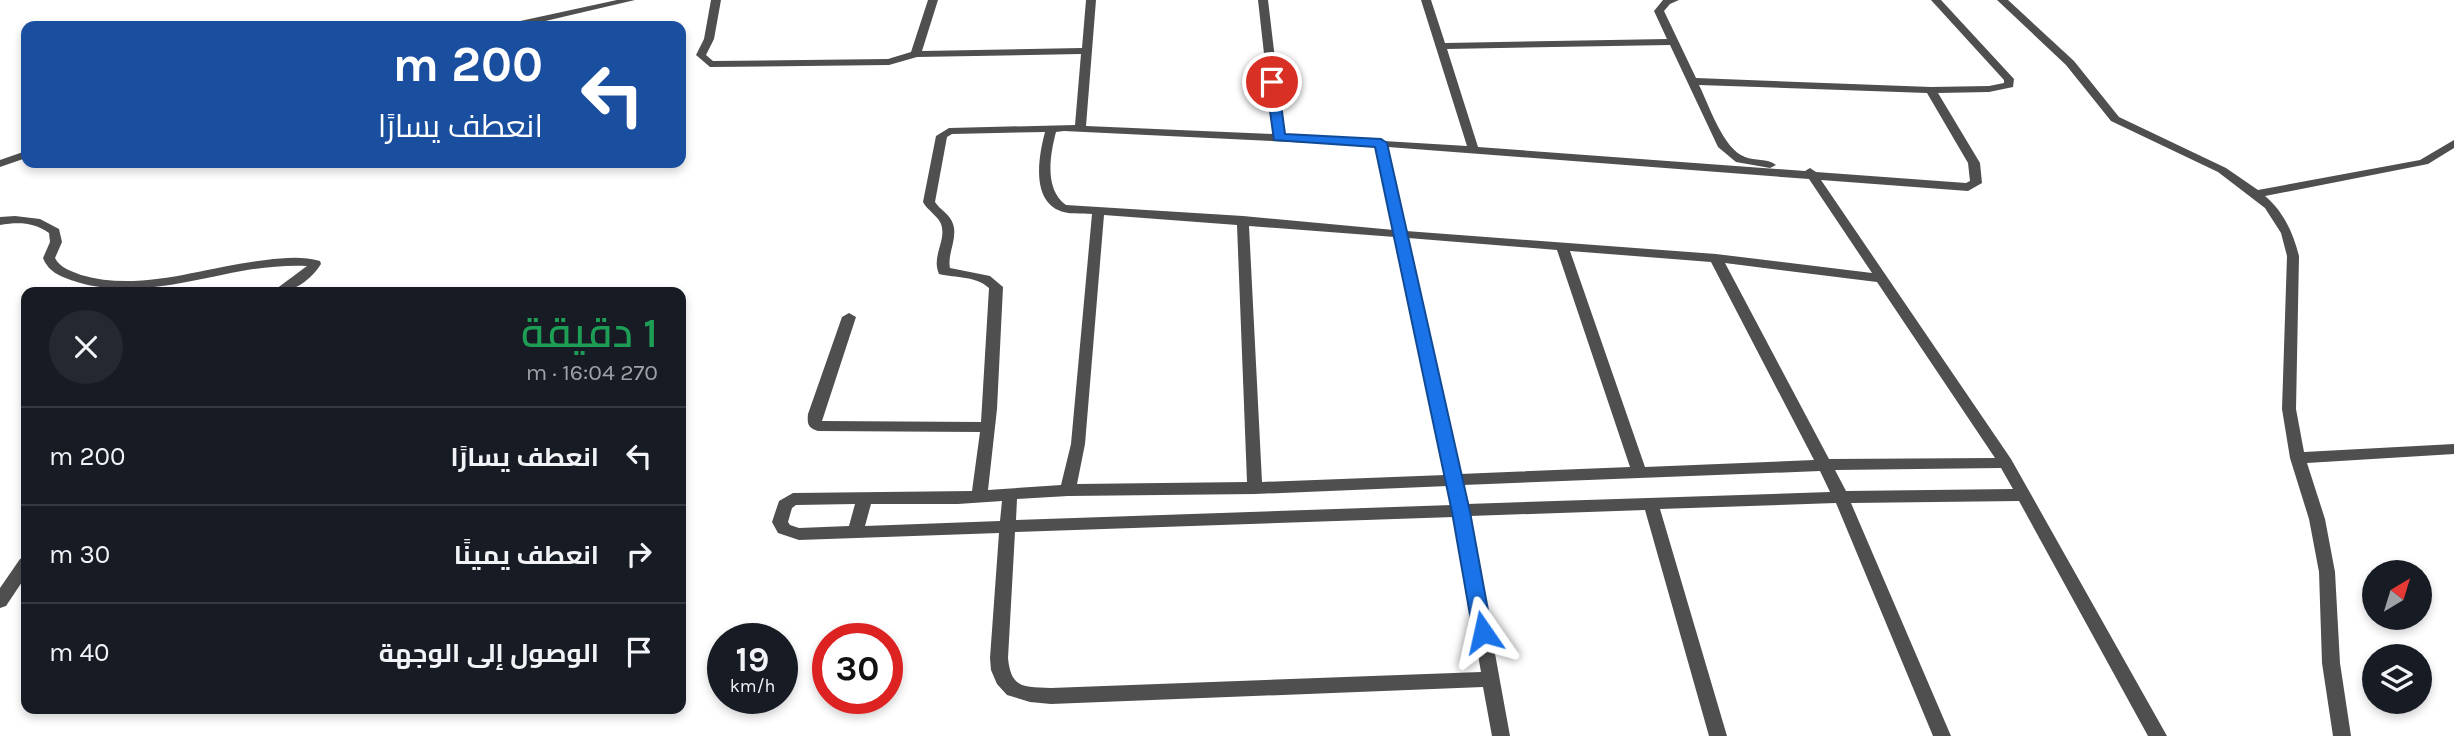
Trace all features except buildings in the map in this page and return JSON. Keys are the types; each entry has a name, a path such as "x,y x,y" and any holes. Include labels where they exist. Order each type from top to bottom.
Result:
{"street":[{"path":"533,21 630,0"},
{"path":"716,0 709,38 701,55 710,64 889,62 916,54 1087,51"},
{"path":"916,54 933,0"},
{"path":"1080,128 1091,0"},
{"path":"1263,0 1279,137"},
{"path":"1426,0 1474,151"},
{"path":"1674,0 1667,2 1659,10 1671,42 1722,145 1730,154 1755,164 1800,168 1815,177 1879,278 2006,463 2158,736"},
{"path":"1691,81 1931,90 2003,88 2009,85 2009,79 1936,0"},
{"path":"2002,0 2070,63 2115,119 2222,170 2270,206 2287,233 2293,256 2289,409 2298,458 2317,519 2327,572 2331,663 2342,736"},
{"path":"1441,46 1671,42"},
{"path":"979,497 987,427 996,287 990,280 979,276 944,271 941,265 948,227 946,220 932,209 929,201 942,136 960,130 1080,128 1279,137 1951,187 1976,183 1974,163 1931,90"},
{"path":"1051,129 1046,176 1051,200 1063,208 1398,231 1716,258 1879,278"},
{"path":"1381,143 1461,512 1501,736"},
{"path":"2256,194 2424,162 2454,143"},
{"path":"0,164 21,156"},
{"path":"1068,490 1078,444 1098,212"},
{"path":"0,220 21,219 48,226 55,232 56,242 49,258 50,263 56,269 93,282 131,285 264,264 315,264 309,272 286,287"},
{"path":"1243,220 1255,488"},
{"path":"1562,245 1639,471"},
{"path":"1716,258 1842,497 1942,736"},
{"path":"849,317 814,423 818,426 987,427"},
{"path":"2298,458 2454,449"},
{"path":"2006,463 1639,471 1255,488 1068,490 979,497 793,499 785,505 780,522 784,529 799,534 1842,497 2024,495"},
{"path":"1010,495 999,676 1007,688 1028,695 1492,679"},
{"path":"856,531 864,500"},
{"path":"1651,504 1718,736"},
{"path":"0,601 21,570"}],"route":[{"path":"1272,82 1279,137 1381,143 1461,512 1483,632"}]}
